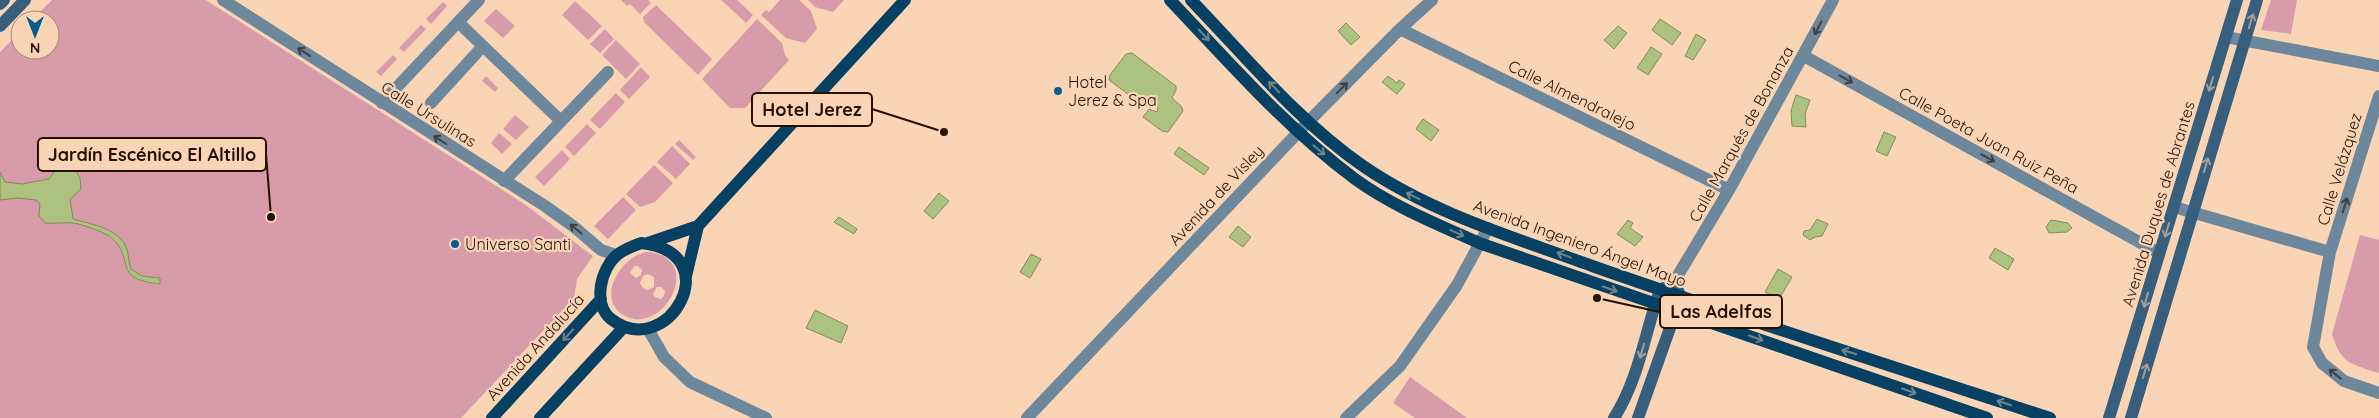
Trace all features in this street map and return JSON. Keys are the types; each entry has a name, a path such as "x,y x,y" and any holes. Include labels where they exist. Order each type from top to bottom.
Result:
{"main road":[{"path":"0,4 4,0"},
{"path":"0,26 25,0"},
{"path":"698,226 686,276 686,291 681,303 671,315 648,329 634,330 624,327 608,317 601,299 603,277 616,255 634,245 648,244 698,226 905,0"},
{"name":"Avenida Ingeniero Ángel Mayo","path":"1170,0 1298,132 1356,180 1416,215 1479,244 1988,418"},
{"name":"Avenida Ingeniero Ángel Mayo","path":"1191,0 1308,122 1362,165 1399,188 1441,209 1488,228 1660,290 2050,418"},
{"name":"Avenida Duques de Abrantes","path":"2109,418 2237,0"},
{"path":"2131,418 2257,0"},
{"path":"648,244 670,250 681,261 686,276"},
{"path":"1614,418 1624,402 1638,364 1660,290 1674,282 1682,297 1638,418"},
{"name":"Avenida Andalucía","path":"492,418 601,299"},
{"path":"540,418 624,327"}],"street":[{"name":"Calle Ursulinas","path":"223,0 504,180 573,226 601,250 616,255"},
{"path":"382,103 479,0"},
{"name":"Avenida de Visley","path":"1027,418 1298,132 1432,0"},
{"name":"Calle Marqués de Bonanza","path":"1674,282 1729,190 1833,0"},
{"path":"458,22 561,121"},
{"name":"Calle Almendralejo","path":"1400,30 1729,190"},
{"path":"2226,38 2379,66"},
{"path":"431,103 483,46"},
{"name":"Calle Poeta Juan Ruiz Peña","path":"1804,56 2159,253"},
{"path":"504,180 608,72"},
{"name":"Calle Velázquez","path":"2379,96 2330,252 2313,347 2322,363 2344,381 2379,394"},
{"name":"Calle Velázquez","path":"2174,207 2330,252"},
{"path":"1346,418 1400,366 1457,285 1488,228"},
{"path":"648,329 664,357 690,382 766,418"}],"shaded area":[{"path":"52,0 206,0 523,203 593,256 577,279 574,298 461,418 0,418 0,52 10,42 10,60 60,60 60,10 42,10"},
{"path":"621,0 648,0 651,3 640,14 630,4 627,6"},
{"path":"721,0 737,0 753,15 746,23"},
{"path":"780,0 799,0 811,11 817,29 805,43 786,38 761,15 766,10 769,12"},
{"path":"808,0 844,0 833,12 815,7"},
{"path":"2271,0 2297,0 2291,34 2261,30"},
{"path":"575,1 602,26 588,40 562,15"},
{"path":"443,2 447,6 431,24 426,19"},
{"path":"656,5 712,59 698,75 644,22 643,17"},
{"path":"496,9 515,26 503,38 484,21"},
{"path":"757,19 782,43 785,55 789,60 745,108 730,108 702,79"},
{"path":"1660,19 1681,33 1672,45 1652,30"},
{"path":"1346,23 1360,37 1351,45 1338,31"},
{"path":"421,25 426,29 404,52 399,48"},
{"path":"1618,26 1627,33 1614,49 1604,40"},
{"path":"605,29 614,39 600,53 590,44"},
{"path":"1696,34 1706,40 1693,60 1685,56"},
{"path":"616,40 640,64 626,79 602,55"},
{"path":"1651,47 1662,54 1648,75 1637,68"},
{"path":"1132,53 1176,86 1172,98 1181,106 1183,111 1168,132 1162,131 1143,117 1149,109 1157,112 1158,106 1148,98 1141,104 1109,80 1110,75 1126,54"},
{"path":"393,55 397,59 381,76 376,72"},
{"path":"641,67 650,77 629,99 620,90"},
{"path":"486,76 498,88 495,92 482,81"},
{"path":"1388,76 1397,83 1399,80 1405,84 1397,94 1382,82"},
{"path":"616,93 625,102 600,129 590,120"},
{"path":"1796,95 1810,100 1805,114 1806,127 1792,126 1791,111"},
{"path":"515,115 529,127 516,140 503,129"},
{"path":"1423,119 1439,130 1431,141 1416,129"},
{"path":"587,124 596,133 574,156 565,147"},
{"path":"1884,132 1896,137 1887,156 1876,151"},
{"path":"499,133 512,144 502,154 491,143"},
{"path":"679,140 696,157 693,160 675,144"},
{"path":"672,146 690,164 676,179 657,162"},
{"path":"1179,147 1209,168 1204,175 1174,154"},
{"path":"562,150 570,159 544,186 535,177"},
{"path":"63,163 74,167 80,178 81,189 70,199 73,219 114,233 126,246 131,269 142,276 160,278 160,284 144,281 129,272 122,252 117,244 106,234 75,223 45,223 39,216 40,204 36,200 18,198 0,200 0,172 5,182 22,184 49,179 59,165"},
{"path":"654,165 673,183 655,202 640,207 626,194"},
{"path":"939,193 949,201 933,219 924,211"},
{"path":"623,197 636,210 608,239 594,226"},
{"path":"839,217 857,229 854,234 834,222"},
{"path":"1817,219 1828,224 1822,236 1810,240 1803,235 1804,231 1810,230"},
{"path":"1628,220 1633,223 1630,228 1643,237 1635,246 1617,234"},
{"path":"2051,220 2068,223 2072,228 2067,232 2049,233 2046,227"},
{"path":"1238,226 1251,237 1243,247 1229,237"},
{"path":"2360,235 2379,240 2379,373 2354,365 2343,357 2335,344 2332,334"},
{"path":"1995,248 2014,259 2008,270 1989,258"},
{"path":"648,252 665,257 674,268 676,281 672,295 664,307 652,316 638,319 623,315 615,307 612,298 612,288 622,268 639,255","holes":["634,266 638,266 642,270 641,275 636,278 630,273","648,274 654,277 654,287 648,290 643,288 640,283 643,276","657,287 661,287 665,291 661,299 653,294"]},
{"path":"1031,254 1041,259 1030,278 1020,272"},
{"path":"1778,269 1792,277 1779,299 1765,292"},
{"path":"815,310 848,326 841,343 806,328"},
{"path":"1410,377 1467,418 1415,418 1393,403"}],"place":[{"name":"Hotel Jerez & Spa","path":"1058,91"},
{"name":"Hotel Jerez","path":"944,132"},
{"name":"Jardín Escénico El Altillo","path":"271,217"},
{"name":"Universo Santi","path":"455,244"},
{"name":"Las Adelfas","path":"1597,298"}]}
